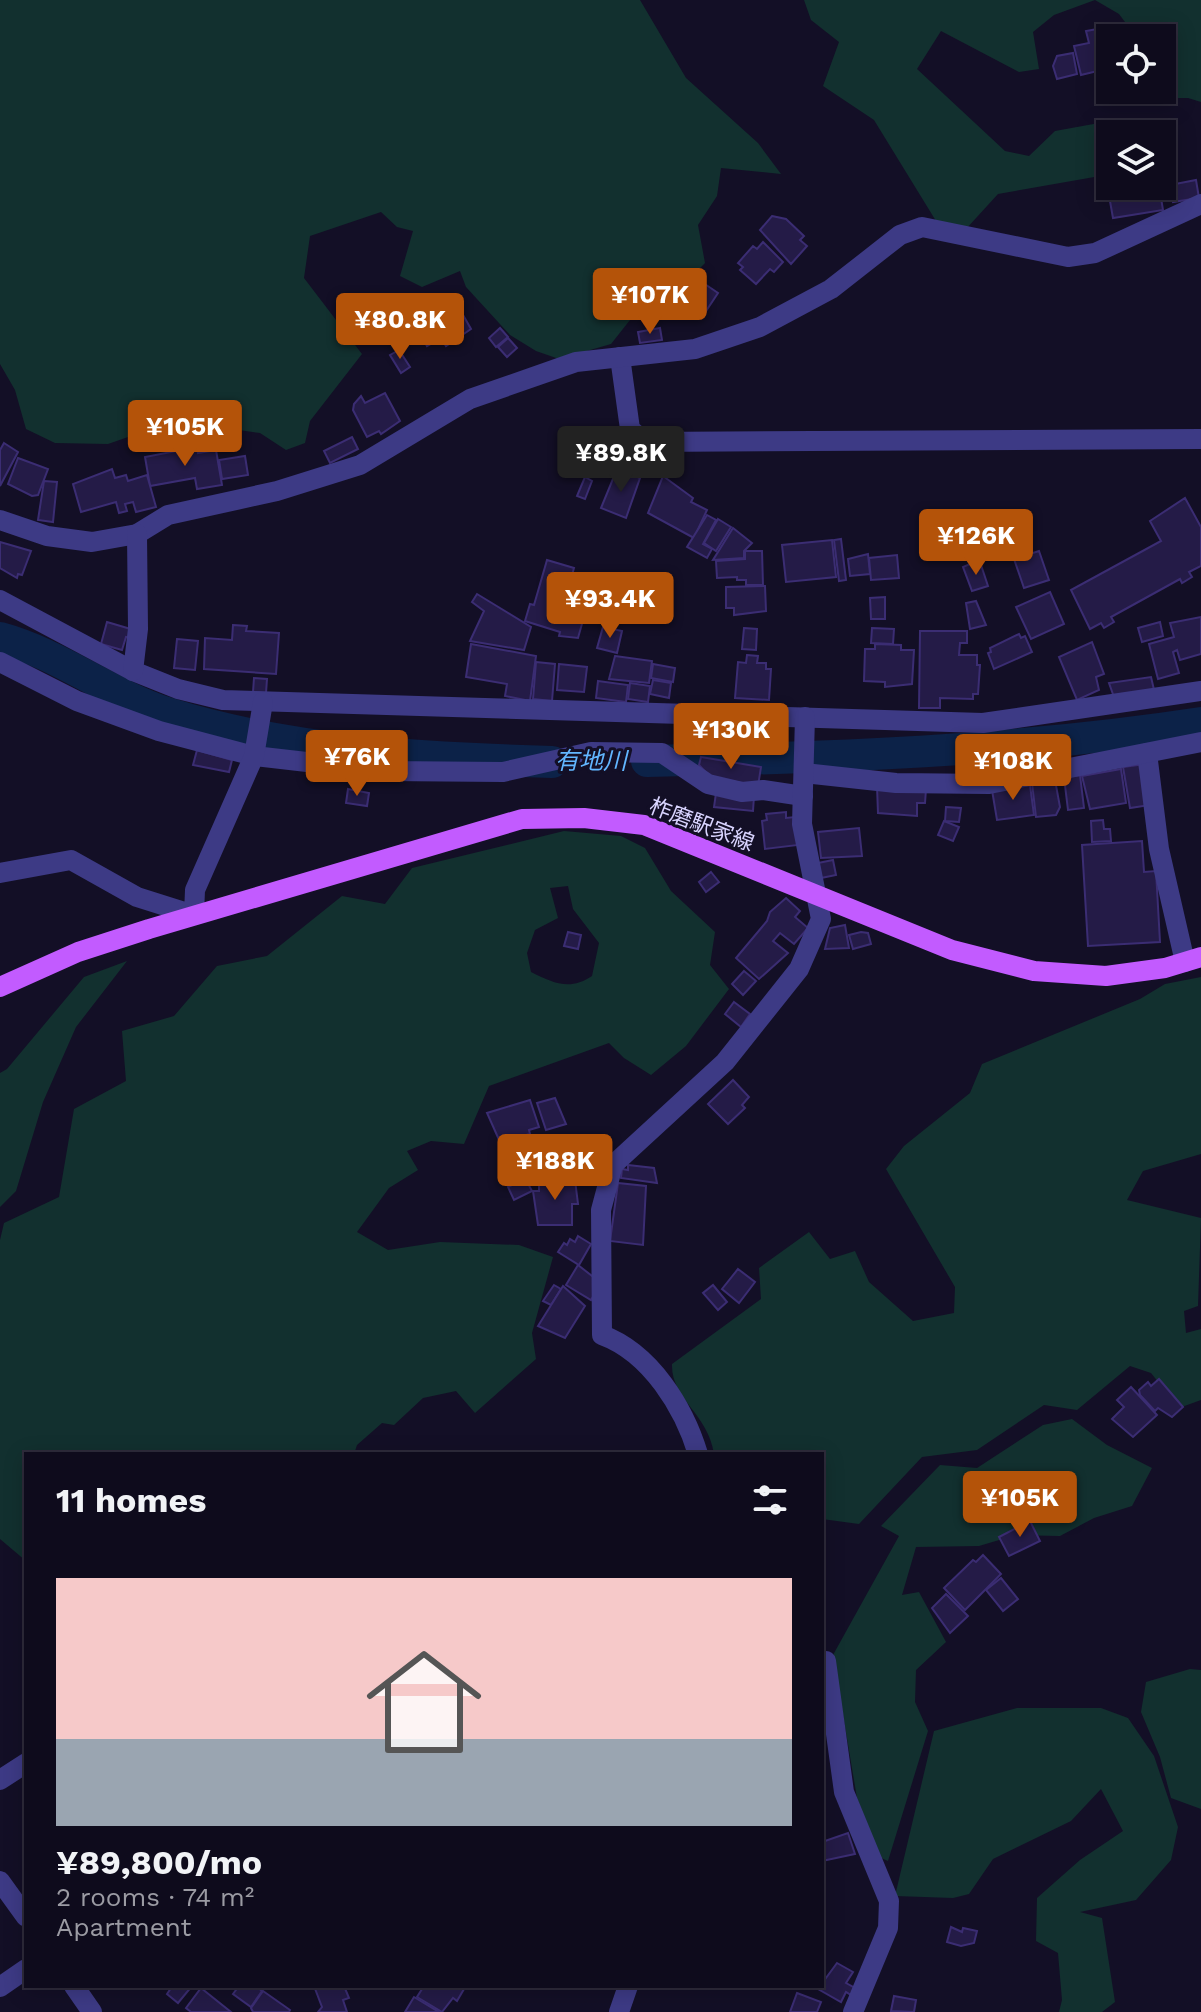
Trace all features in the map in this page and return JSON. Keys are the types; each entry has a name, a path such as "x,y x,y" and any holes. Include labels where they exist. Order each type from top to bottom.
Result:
{"main road":[{"name":"柞磨駅家線","path":"0,987 78,952 522,819 584,818 644,825 952,950 1034,971 1106,976 1193,960"}],"street":[{"path":"0,520 47,536 92,542 137,534 168,515 277,491 360,465 470,399 576,362 695,349 760,327 831,289 900,235 922,227 1068,257 1095,253 1201,204"},
{"path":"620,357 630,429 645,442 1201,439"},
{"path":"133,671 138,629 137,534"},
{"path":"0,600 133,671 178,689 223,700 804,723 983,723 1201,691"},
{"path":"0,662 77,701 145,726 254,756 385,771 503,772 591,752 662,753 708,784 742,792 763,790 803,796"},
{"path":"0,873 71,860 137,897 194,915 195,890 254,756 263,702"},
{"path":"697,1452 688,1421 654,1373 602,1335 601,1210 613,1165 725,1062 799,969 821,919 802,824 804,723"},
{"path":"804,773 896,783 989,784 1201,742"},
{"path":"1147,753 1159,849 1193,960"},
{"path":"826,1661 844,1792 889,1901 888,1928 853,2012"},
{"path":"0,1780 24,1764"},
{"path":"0,1881 24,1914"},
{"path":"0,1987 24,1970"},
{"path":"75,1988 92,2012"},
{"path":"619,2012 627,1988"}],"green space":[{"path":"0,0 640,0 686,78 758,143 781,174 721,168 717,196 698,225 705,263 652,318 630,320 611,344 559,359 536,351 510,335 466,287 460,271 422,287 400,276 413,231 397,227 381,212 310,236 304,278 362,354 310,421 305,443 286,450 260,433 204,425 151,429 108,444 55,443 26,429 15,390 0,364"},
{"path":"804,0 1095,0 1054,15 1033,32 1039,69 1019,72 941,31 917,69 1005,151 1029,156 1055,131 1096,124 1096,177 998,194 966,229 936,221 874,120 823,86 839,42 811,20"},
{"path":"1095,0 1201,0 1201,102 1176,98 1176,24 1126,24 1119,14"},
{"path":"564,831 621,836 645,848 671,891 715,932 710,965 729,989 686,1046 651,1075 624,1058 609,1043 489,1086 464,1144 431,1141 407,1151 418,1170 389,1188 357,1232 388,1250 440,1242 519,1245 553,1257 532,1333 536,1359 475,1413 456,1391 423,1398 394,1425 382,1423 357,1445 355,1452 24,1452 24,1559 0,1539 0,1240 4,1223 59,1197 74,1109 126,1081 122,1031 174,1016 217,966 267,956 342,896 385,904 412,868","holes":["568,886 573,909 599,943 592,976 584,981 562,984 531,972 527,953 535,930 558,918 550,888"]},
{"path":"127,961 76,1027 43,1102 16,1191 0,1207 0,1073 7,1069 84,977"},
{"path":"1201,977 1201,1154 1143,1171 1127,1200 1201,1218 1198,1306 1184,1311 1186,1333 1201,1329 1201,1400 1179,1408 1151,1373 1130,1366 1077,1410 1044,1405 977,1450 922,1457 859,1524 824,1519 824,1452 713,1452 705,1428 677,1387 672,1364 761,1299 759,1268 809,1232 830,1259 855,1251 869,1282 913,1321 954,1313 955,1287 886,1169 904,1146 970,1093 982,1064 1140,999 1165,984"},
{"path":"1072,1419 1107,1445 1152,1468 1132,1506 1094,1518 1060,1536 1016,1535 979,1546 916,1547 902,1595 919,1592 946,1642 916,1670 915,1702 928,1731 888,1861 879,1857 857,1798 833,1655 899,1536 881,1526 940,1465 977,1468 1043,1425"},
{"path":"1190,1669 1201,1670 1201,1809 1171,1798 1160,1757 1141,1712 1146,1682"},
{"path":"1017,1708 1101,1708 1128,1718 1154,1756 1178,1827 1171,1860 1136,1900 1080,1912 1102,1918 1115,2002 1102,2012 1059,2012 1062,2000 1058,1953 1036,1941 1037,1898 1080,1860 1123,1831 1101,1789 1071,1821 993,1859 969,1894 953,1898 895,1896 934,1731"}],"building":[{"path":"1096,29 1096,71 1081,75 1074,46 1089,43 1086,31"},
{"path":"1073,53 1077,74 1057,79 1053,66 1057,56"},
{"path":"1196,180 1199,198 1173,202 1176,200 1176,184"},
{"path":"1110,200 1161,200 1163,210 1113,218"},
{"path":"772,216 786,219 804,236 800,240 807,246 791,264 760,230"},
{"path":"763,242 783,262 774,272 770,269 756,284 740,270 743,267 738,263 753,246 757,249"},
{"path":"693,276 718,293 702,317 676,297"},
{"path":"452,315 455,320 463,315 471,329 446,346 441,338 427,346 418,329"},
{"path":"500,328 508,337 496,347 489,338"},
{"path":"660,328 662,340 640,343 638,332"},
{"path":"508,338 517,348 507,357 498,347"},
{"path":"399,350 410,367 401,373 390,355"},
{"path":"385,393 400,421 381,434 379,431 367,437 353,410 354,404 361,396 365,403"},
{"path":"352,437 358,449 330,463 324,451"},
{"path":"4,443 18,452 0,486 0,450"},
{"path":"197,447 198,453 216,450 222,485 197,489 195,478 150,486 145,457"},
{"path":"245,456 248,475 222,479 219,460"},
{"path":"18,458 48,469 38,495 32,496 8,484"},
{"path":"112,469 115,478 126,475 128,481 147,475 156,507 136,512 133,502 125,504 127,511 119,513 116,502 81,512 73,484"},
{"path":"617,469 640,478 626,518 601,508"},
{"path":"663,476 693,498 691,502 707,510 694,538 648,513"},
{"path":"585,477 592,481 585,499 577,496"},
{"path":"44,481 57,482 53,522 38,520"},
{"path":"1185,498 1201,527 1201,566 1189,572 1192,577 1182,583 1180,579 1111,617 1114,622 1104,628 1101,623 1090,629 1071,590 1161,541 1150,521"},
{"path":"707,515 716,520 703,544 712,549 707,558 687,547"},
{"path":"718,519 731,527 716,551 704,543"},
{"path":"733,528 752,543 744,551 744,558 713,560"},
{"path":"841,539 846,580 839,581 834,540"},
{"path":"832,540 836,577 786,582 782,545"},
{"path":"0,542 31,551 22,575 18,574 17,578 0,568"},
{"path":"745,551 762,551 763,585 746,585 746,580 737,580 737,577 717,578 716,561 745,559"},
{"path":"1039,551 1049,580 1024,588 1014,559"},
{"path":"868,554 870,574 850,576 848,559"},
{"path":"897,555 899,578 871,580 869,558"},
{"path":"547,560 574,568 569,586 591,592 578,638 559,636 560,632 525,621 530,604 534,605"},
{"path":"972,563 974,568 981,565 988,586 972,591 963,567"},
{"path":"765,586 766,611 734,615 734,608 726,608 726,587"},
{"path":"1050,592 1064,624 1031,639 1016,607"},
{"path":"477,594 531,627 524,650 470,641 484,611 472,602"},
{"path":"885,597 885,619 871,619 870,598"},
{"path":"976,601 986,625 970,629 966,603"},
{"path":"1201,617 1201,654 1180,660 1177,650 1173,652 1179,673 1158,679 1149,644 1174,637 1170,623"},
{"path":"107,622 134,630 132,638 126,637 122,650 101,644"},
{"path":"1160,622 1163,636 1142,642 1138,628"},
{"path":"233,625 247,626 246,631 279,633 276,674 204,669 205,638 232,640"},
{"path":"603,627 622,631 617,653 597,648"},
{"path":"744,628 757,629 756,650 742,649"},
{"path":"872,628 894,629 893,644 871,643"},
{"path":"920,631 967,631 967,643 960,643 959,655 977,655 977,665 980,665 978,694 973,694 973,699 940,698 940,708 919,708"},
{"path":"1019,634 1021,638 1025,636 1032,652 994,669 988,653 991,652 990,648"},
{"path":"177,639 198,641 195,670 174,668"},
{"path":"1092,642 1104,674 1096,677 1099,690 1077,700 1059,657"},
{"path":"471,644 536,656 530,701 505,696 507,684 466,677"},
{"path":"875,644 901,645 901,650 914,650 912,684 885,687 885,682 864,681 865,649 875,649"},
{"path":"747,655 758,656 757,663 766,663 766,669 771,669 769,700 735,698 738,662 746,663"},
{"path":"615,656 652,661 649,683 609,679"},
{"path":"536,662 555,664 552,701 533,699"},
{"path":"559,664 587,667 584,692 557,690"},
{"path":"653,664 675,668 673,682 651,678"},
{"path":"1151,677 1155,694 1115,700 1109,683"},
{"path":"254,678 267,679 266,693 253,692"},
{"path":"653,680 671,683 669,698 650,694"},
{"path":"598,681 628,685 626,702 596,698"},
{"path":"630,683 650,686 648,702 628,699"},
{"path":"197,750 232,760 229,772 193,765"},
{"path":"701,757 761,767 758,786 710,777 699,765"},
{"path":"1145,764 1150,805 1130,808 1123,767"},
{"path":"1121,769 1126,803 1090,809 1082,776"},
{"path":"1080,775 1084,808 1068,810 1064,777"},
{"path":"1055,780 1060,807 1056,815 1036,817 1032,783"},
{"path":"1030,785 1034,815 997,820 992,790"},
{"path":"877,786 926,789 925,803 917,803 917,816 878,813"},
{"path":"348,789 369,793 367,806 346,803"},
{"path":"716,793 754,796 753,811 714,807"},
{"path":"946,807 961,808 959,822 945,821"},
{"path":"786,812 786,818 795,817 798,845 765,849 762,821 767,820 766,814"},
{"path":"1103,820 1104,829 1110,829 1111,841 1092,842 1091,821"},
{"path":"944,821 959,827 953,841 938,835"},
{"path":"859,828 862,856 821,858 818,832"},
{"path":"1142,841 1144,872 1156,871 1160,942 1088,946 1082,845"},
{"path":"833,860 836,875 821,878 818,863"},
{"path":"711,872 719,882 706,892 699,882"},
{"path":"786,898 800,911 795,917 808,928 794,944 780,933 773,941 788,953 759,979 736,958 767,921 770,912"},
{"path":"845,925 849,948 825,949 830,928"},
{"path":"568,932 581,935 578,949 564,946"},
{"path":"868,933 871,944 853,949 849,935"},
{"path":"744,971 756,981 743,995 732,984"},
{"path":"734,1002 750,1014 741,1027 725,1014"},
{"path":"733,1080 749,1097 742,1105 745,1108 728,1124 708,1104"},
{"path":"555,1098 566,1124 546,1130 537,1103"},
{"path":"530,1100 539,1127 529,1130 530,1134 500,1142 487,1113"},
{"path":"559,1145 583,1146 583,1170 558,1169"},
{"path":"628,1165 654,1168 657,1183 621,1178 622,1169 628,1170"},
{"path":"525,1178 532,1191 514,1200 508,1187"},
{"path":"539,1180 575,1180 578,1204 572,1204 572,1225 538,1225 533,1191 539,1191"},
{"path":"618,1183 646,1186 643,1245 610,1241"},
{"path":"578,1236 591,1244 579,1265 558,1252 564,1243 567,1245 570,1239 575,1242"},
{"path":"578,1265 601,1283 591,1300 566,1285"},
{"path":"738,1269 755,1282 739,1303 722,1289"},
{"path":"554,1285 561,1289 551,1305 543,1301"},
{"path":"713,1285 727,1302 718,1310 703,1293"},
{"path":"563,1286 585,1306 565,1338 538,1326"},
{"path":"1159,1379 1183,1407 1172,1417 1158,1408 1155,1411 1140,1395 1139,1390 1148,1382 1151,1386"},
{"path":"1131,1387 1157,1415 1133,1437 1112,1419 1124,1407 1117,1400"},
{"path":"1030,1521 1040,1541 1009,1556 999,1537"},
{"path":"983,1555 1001,1574 965,1610 944,1588 973,1560 976,1562"},
{"path":"1001,1578 1018,1599 1003,1611 986,1590"},
{"path":"946,1594 968,1616 950,1633 932,1608"},
{"path":"848,1833 855,1854 824,1861 824,1841"},
{"path":"951,1927 962,1932 963,1928 977,1931 974,1943 961,1946 947,1942"},
{"path":"837,1963 853,1972 846,1983 855,1988 851,1995 846,1992 841,2002 818,1989 824,1988 824,1981"},
{"path":"171,1988 190,1988 178,2003 167,1994"},
{"path":"201,1988 231,2012 191,2012 186,2008"},
{"path":"238,1988 258,1988 262,1991 251,2007 233,1994"},
{"path":"315,1988 345,1988 349,1998 343,2000 347,2012 318,2012 322,2007"},
{"path":"423,1988 464,1989 457,2001 453,1998 442,2012 417,1997"},
{"path":"263,1991 289,2012 253,2012 251,2008"},
{"path":"797,1993 821,2002 817,2012 790,2012"},
{"path":"894,1996 916,2000 914,2012 891,2011"},
{"path":"414,1997 439,2012 405,2012"}],"waterway":[{"name":"有地川","path":"0,638 43,654 125,696 167,713 261,737 358,751 552,762"},
{"name":"有地川","path":"647,761 786,758 994,747 1201,723"}]}
